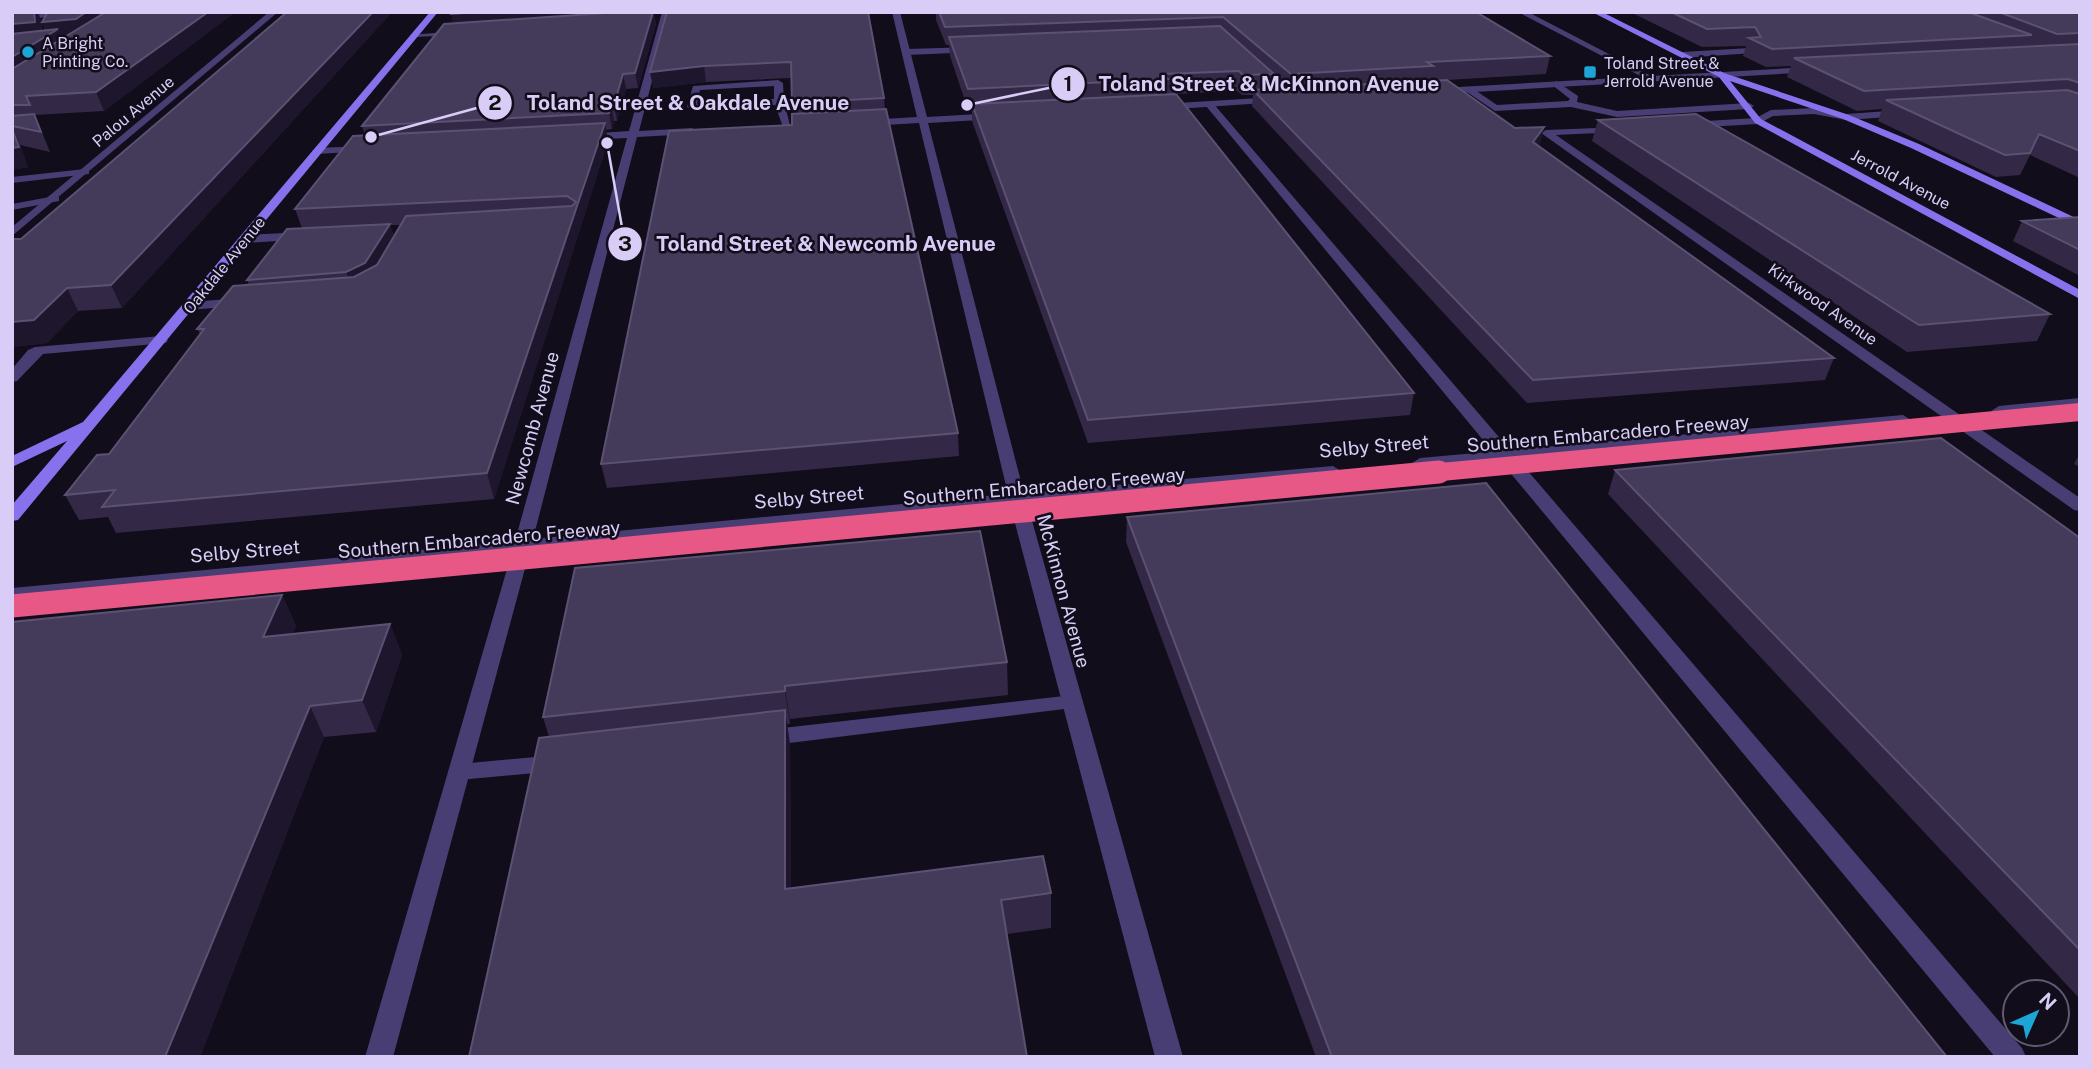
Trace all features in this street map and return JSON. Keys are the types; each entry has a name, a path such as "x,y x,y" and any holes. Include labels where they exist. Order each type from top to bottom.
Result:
{"highway":[{"name":"Southern Embarcadero Freeway","path":"12,593 2080,402"},
{"name":"Southern Embarcadero Freeway","path":"12,606 2080,412"}],"street":[{"path":"12,19 87,12"},
{"name":"Palou Avenue","path":"12,233 274,12"},
{"name":"Oakdale Avenue","path":"12,516 434,12"},
{"name":"McKinnon Avenue","path":"896,12 1017,498 1170,1057"},
{"path":"1522,12 1653,79"},
{"name":"Jerrold Avenue","path":"1597,12 1721,75 1846,117 1915,146 2080,225"},
{"name":"Newcomb Avenue","path":"379,1057 523,545 661,16"},
{"path":"414,35 471,33"},
{"path":"907,52 990,49"},
{"path":"1682,55 1750,51"},
{"path":"1425,92 1828,69"},
{"name":"Jerrold Avenue","path":"1721,75 1749,106 1758,121 2080,295"},
{"path":"779,102 692,107 696,88 778,83 779,102 788,127"},
{"path":"1556,84 1575,98 1571,104"},
{"path":"1153,107 1287,100 1275,88"},
{"path":"1469,90 1495,108 1571,104 1616,114 1749,106"},
{"path":"1209,104 2012,1057"},
{"path":"1678,125 1758,121 1770,113 1814,111 1846,117 1913,113"},
{"path":"856,123 1013,115"},
{"path":"775,127 801,126"},
{"name":"Kirkwood Avenue","path":"1625,129 1546,134 2080,506"},
{"path":"568,138 710,131"},
{"path":"317,151 376,148"},
{"path":"12,180 85,172"},
{"path":"12,206 55,198"},
{"path":"245,239 325,235"},
{"path":"190,306 253,302"},
{"path":"12,378 33,354 40,350 161,340"},
{"path":"1999,411 2080,402"},
{"name":"Selby Street","path":"12,593 1017,498 1903,420"},
{"path":"12,462 93,421"},
{"path":"738,741 1073,702"},
{"path":"459,772 575,760"}],"building":[{"path":"12,12 34,12 35,22 12,24"},
{"path":"48,12 86,12 76,19 42,22"},
{"path":"106,12 208,12 96,92 26,96 30,105 12,105 12,69"},
{"path":"287,12 373,12 111,285 67,288 34,320 12,322 12,239 21,239"},
{"path":"653,12 635,73 623,74 609,113 362,126 444,24"},
{"path":"667,12 868,12 884,98 792,103 791,62 704,66 650,72"},
{"path":"939,12 1476,12 1550,56 1427,62 1433,66 1291,74 1223,17 945,27"},
{"path":"1671,12 1968,12 2032,35 1772,49 1749,38 1761,37 1755,27 1707,29"},
{"path":"1999,12 2080,12 2080,33 2057,34"},
{"path":"1220,26 1274,74 1243,75 1239,71 1164,74 1168,79 968,89 949,37"},
{"path":"58,29 12,57 12,34"},
{"path":"2080,44 2080,83 2068,79 1864,91 1794,58"},
{"path":"1447,80 1515,128 1544,127 1533,142 1834,358 1533,380 1253,90"},
{"path":"2067,90 2080,94 2080,151 2039,134 2030,153 2005,155 1886,100"},
{"path":"1176,94 1414,393 1088,420 972,104"},
{"path":"886,109 958,433 601,464 669,131 792,125 792,114"},
{"path":"34,114 41,132 12,126 12,116"},
{"path":"1696,114 2050,314 1919,325 1598,120"},
{"path":"605,123 487,473 102,507 115,490 65,495 97,455 109,454 204,329 197,329 233,286 354,277 377,265 406,216 572,206 576,202 567,196 295,209 353,136"},
{"path":"12,129 19,147 12,148"},
{"path":"2080,217 2080,250 2022,221"},
{"path":"390,224 365,263 346,272 247,280 287,229"},
{"path":"1941,438 2080,538 2080,950 1615,470"},
{"path":"1486,483 1947,1057 1332,1057 1127,517"},
{"path":"980,531 1007,662 785,686 785,691 543,717 575,568"},
{"path":"282,595 263,637 390,624 362,700 310,706 165,1057 12,1057 12,622"},
{"path":"785,710 785,889 1043,856 1051,893 1001,900 1027,1057 469,1057 539,738"}],"place":[{"name":"A Bright Printing Co.","path":"28,52"},
{"name":"Toland Street & Jerrold Avenue","path":"1590,72"},
{"name":"Toland Street & McKinnon Avenue","path":"967,105"},
{"name":"Toland Street & Oakdale Avenue","path":"371,137"},
{"name":"Toland Street & Newcomb Avenue","path":"607,143"}]}
